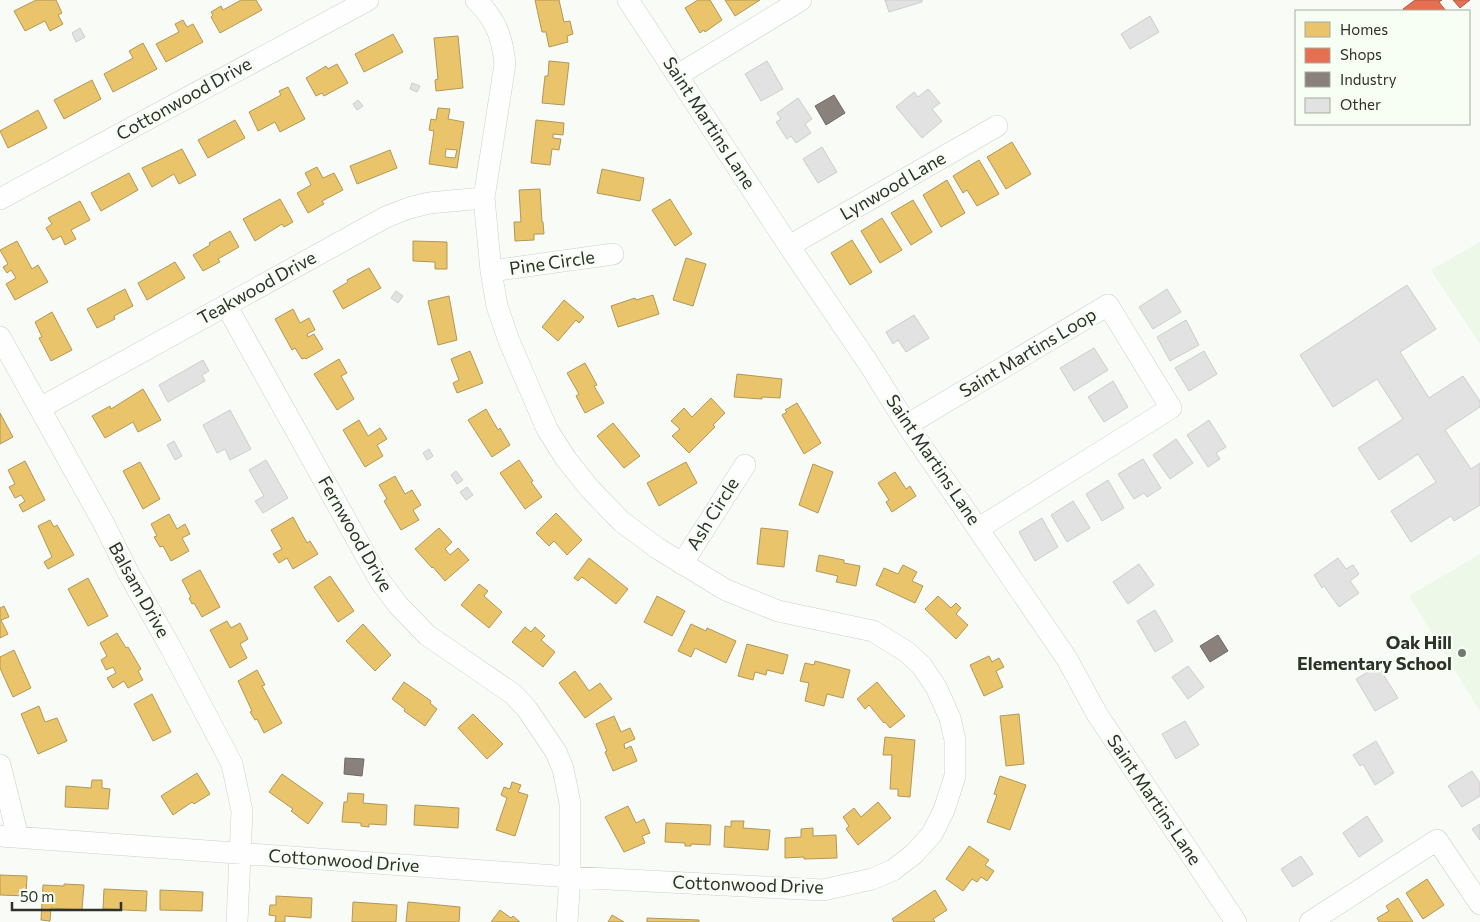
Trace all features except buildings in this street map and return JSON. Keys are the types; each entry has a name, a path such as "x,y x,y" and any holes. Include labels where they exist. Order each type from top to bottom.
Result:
{"street":[{"name":"Cottonwood Drive","path":"0,199 368,0"},
{"name":"Cottonwood Drive","path":"9,837 570,876 823,890 872,879 893,870 914,854 932,834 944,810 955,776 955,740 952,725 936,687 921,665 907,652 873,631 778,611 726,590 656,548 621,522 590,489 547,429 496,306 490,271 484,198 505,64 503,44 496,24 476,0"},
{"name":"Saint Martins Lane","path":"628,0 789,246 869,364 907,425 1067,659 1097,714 1236,922"},
{"path":"678,75 801,0"},
{"name":"Lynwood Lane","path":"789,246 997,126"},
{"name":"Teakwood Drive","path":"40,408 386,218 409,208 429,203 484,198"},
{"name":"Pine Circle","path":"490,271 613,254"},
{"name":"Fernwood Drive","path":"226,305 380,581 398,605 427,635 513,694 527,709 556,752 563,769 569,795 571,828 567,922"},
{"name":"Saint Martins Loop","path":"907,425 1108,305 1170,408 979,528"},
{"name":"Balsam Drive","path":"0,337 171,648 232,764 242,811 237,922"},
{"name":"Ash Circle","path":"682,564 745,464"},
{"path":"0,765 9,837"},
{"path":"1310,922 1438,840 1480,904"}],"shaded area":[{"path":"1480,242 1480,344 1431,270"},
{"name":"Oak Hill Elementary School","path":"1480,554 1480,711 1409,596"}],"place":[{"name":"Oak Hill Elementary School","path":"1462,653"}]}
